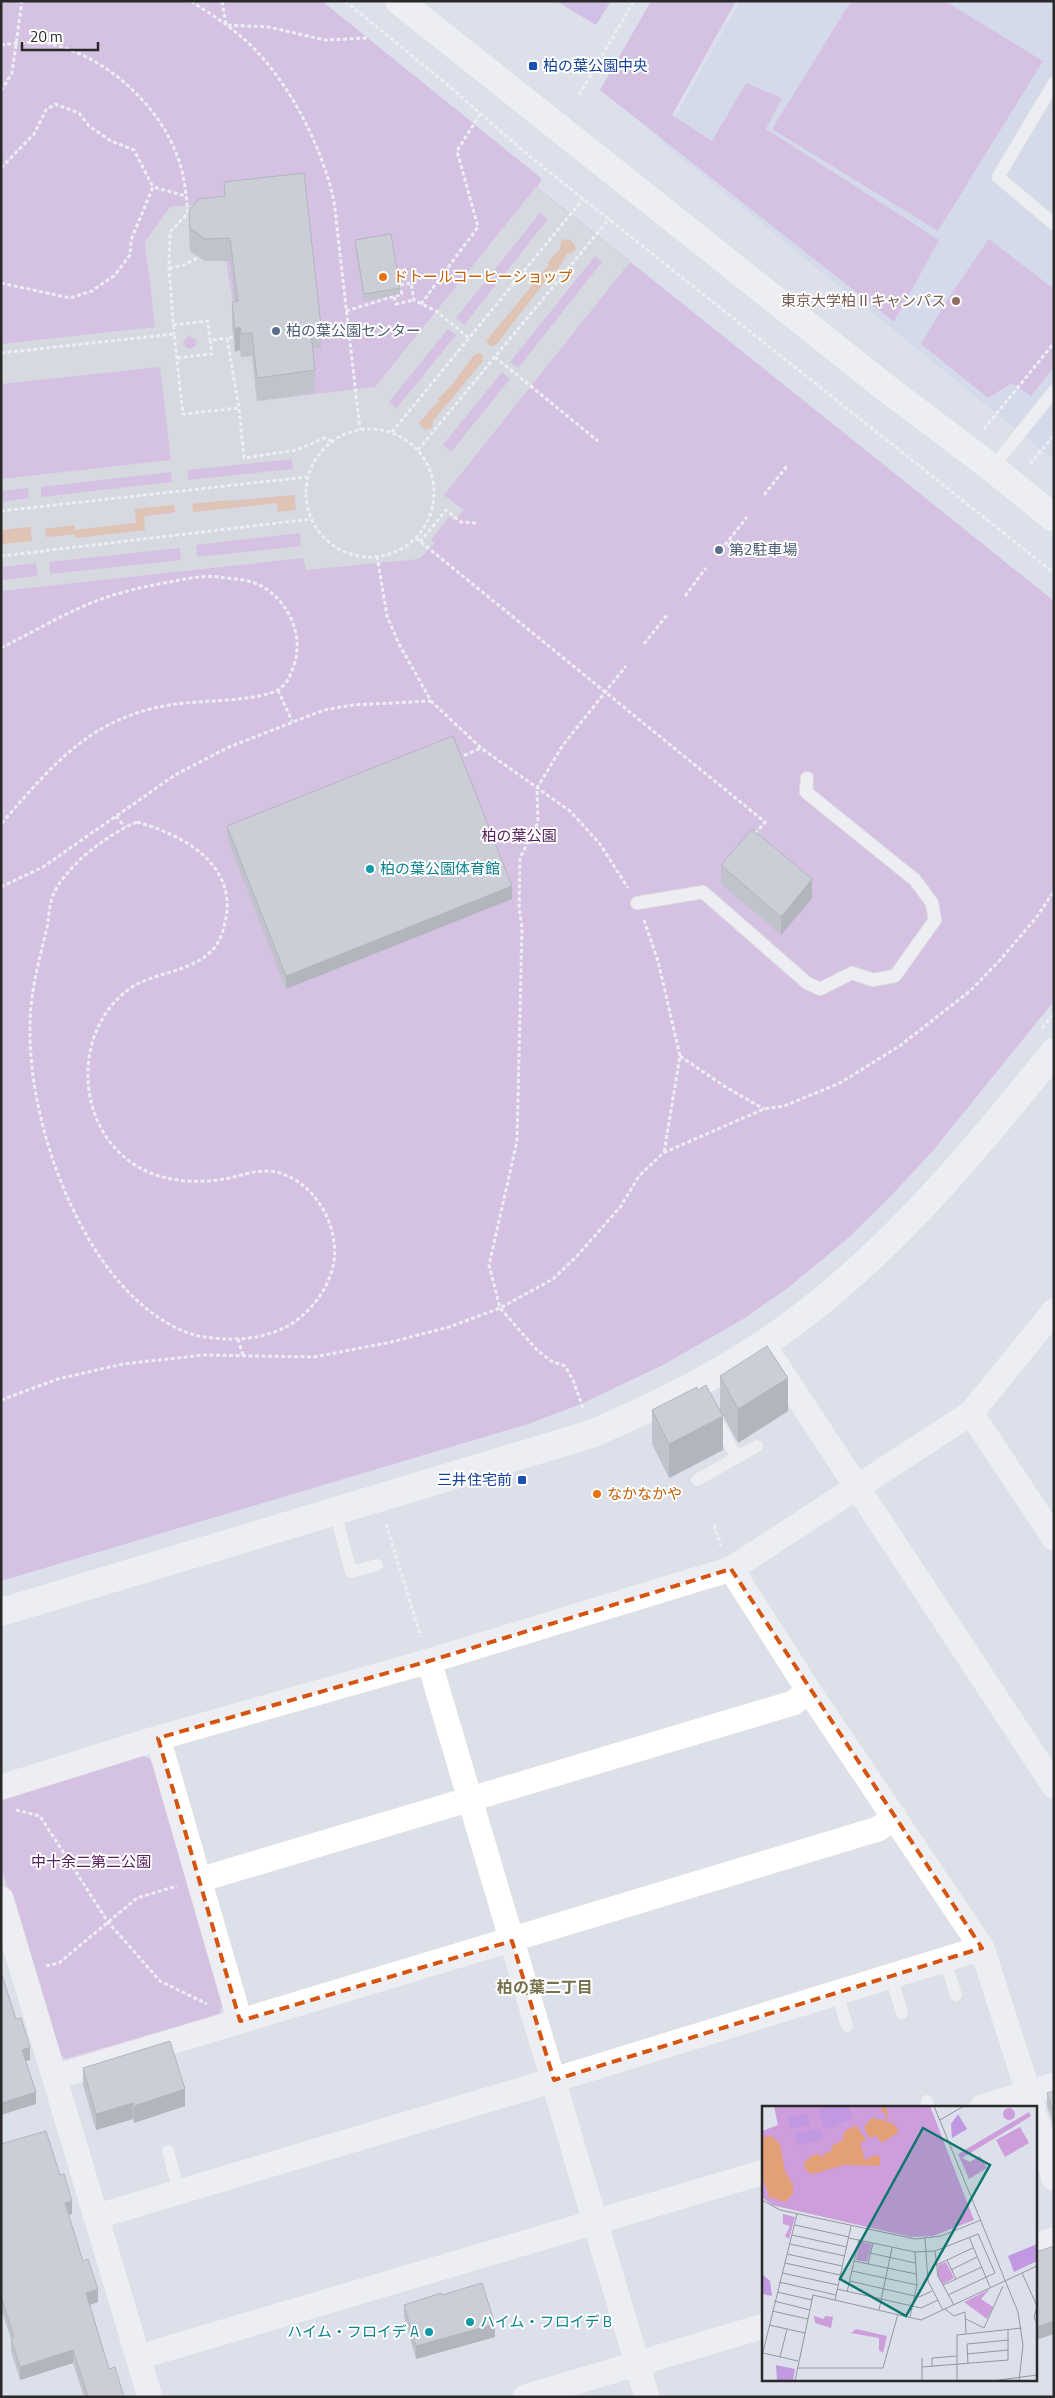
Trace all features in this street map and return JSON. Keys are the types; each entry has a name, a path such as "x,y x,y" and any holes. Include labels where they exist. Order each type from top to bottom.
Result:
{"street":[{"path":"399,1 878,382 992,468 1054,518"},
{"path":"1,1612 591,1434 699,1388 762,1345 850,1276 913,1218 972,1154 1048,1041"},
{"path":"4,1797 158,1738 429,1662 731,1569 971,1413 1054,1311"},
{"path":"762,1345 777,1362 828,1451 858,1486 1053,1782"},
{"path":"971,1413 1054,1538"},
{"path":"731,1569 809,1691 982,1948 1031,2100"},
{"path":"429,1662 647,2397"},
{"path":"190,1882 793,1703 809,1691"},
{"path":"158,1738 190,1882 240,2021"},
{"path":"55,2077 512,1941 878,1829 895,1817"},
{"path":"1,1899 150,2397"},
{"path":"95,2217 554,2080 982,1948"},
{"path":"989,2106 1031,2100 1054,2085"},
{"path":"1038,2126 1054,2178"},
{"path":"139,2357 762,2173"},
{"path":"1038,2244 1054,2240"},
{"path":"525,2397 762,2327"}],"lane":[{"path":"1054,83 998,177 1054,224"},
{"path":"992,468 1054,391"},
{"path":"637,903 703,892 806,983 820,989 852,973 873,980 895,976 935,920 932,904 915,880 806,792 807,778"},
{"path":"710,1408 737,1458"},
{"path":"697,1480 757,1446"},
{"path":"335,1512 351,1572 377,1565"},
{"path":"944,1960 956,1995"},
{"path":"891,1976 902,2013"},
{"path":"837,1993 847,2026"},
{"path":"168,2151 180,2192"}],"path":[{"path":"1,91 12,73 22,1"},
{"path":"191,1 226,25 246,42 289,92 328,173 334,201 360,430"},
{"path":"222,1 226,25"},
{"path":"345,1 583,199 1054,573"},
{"path":"579,95 634,1"},
{"path":"226,25 269,28 325,40 368,38"},
{"path":"1,45 50,44 72,51 113,74 130,89 147,106 169,138 179,161 188,214 170,232 169,268 183,414 238,408"},
{"path":"1,168 34,134 46,110 55,104 79,113 89,126 111,141 134,150 152,187 131,240 130,255 115,275 92,291 70,298 1,283"},
{"path":"421,304 478,227 457,151 480,114"},
{"path":"152,187 186,196"},
{"path":"392,432 583,199"},
{"path":"418,450 609,219"},
{"path":"169,268 184,265 199,257"},
{"path":"346,311 402,294 399,285 411,284 414,300"},
{"path":"394,297 396,304 414,300 436,312 469,338"},
{"path":"173,325 208,321 212,354 177,358"},
{"path":"1,353 174,334"},
{"path":"210,340 233,337"},
{"path":"227,338 244,458 296,450 326,438 331,441"},
{"path":"984,429 1054,343"},
{"path":"495,357 598,441"},
{"path":"360,430 392,432 418,450 430,469 436,492 431,515 416,538 400,552 377,556 354,554 334,547 320,535 311,519 304,498 307,477 313,460 331,441 344,434 360,430"},
{"path":"1030,464 1054,435"},
{"path":"764,495 787,466"},
{"path":"1,511 307,477"},
{"path":"420,542 446,510 461,522 477,523"},
{"path":"725,546 747,517"},
{"path":"1,556 311,519"},
{"path":"416,538 604,693 765,822 752,836"},
{"path":"377,556 387,616 399,644 431,701 481,748 570,811 600,844 637,903 658,961 680,1056 663,1153"},
{"path":"685,596 706,568"},
{"path":"1,648 64,616 118,593 183,580 214,577 233,579 262,587 274,595 282,604 295,629 298,640 295,663 287,682 278,690 248,696 174,704 106,725 78,742 46,772 1,824"},
{"path":"644,644 667,615"},
{"path":"592,1407 583,1411 573,1380 565,1366 551,1361 537,1350 500,1308 490,1265 516,1141 522,928 519,908 520,858 538,822 537,788 563,745 626,666"},
{"path":"278,690 292,722"},
{"path":"1,887 43,867 175,775 228,748 324,710 353,705 431,701"},
{"path":"456,758 481,748"},
{"path":"116,816 125,827"},
{"path":"137,822 156,827 176,836 209,860 225,885 228,902 224,930 214,947 187,966 132,987 119,999 94,1034 88,1078 92,1108 100,1127 119,1154 131,1163 171,1181 208,1182 254,1172 277,1172 310,1192 328,1216 334,1236 334,1258 330,1280 306,1313 287,1327 268,1334 238,1339 197,1336 183,1332 150,1312 119,1281 106,1267 68,1202 45,1138 36,1090 30,1026 37,968 52,897 75,865 125,827 137,822"},
{"path":"1,1400 58,1379 123,1364 202,1356 314,1357 387,1343 440,1330 500,1308 553,1279 578,1255 621,1206 639,1176 663,1153 764,1109 784,1106 840,1083 901,1045 976,985 1036,918 1054,891"},
{"path":"1048,1041 1054,1014"},
{"path":"680,1056 724,1086 764,1109"},
{"path":"238,1339 243,1355"},
{"path":"386,1523 429,1662"},
{"path":"4,1797 40,1816 108,1922 160,1981 240,2021"},
{"path":"22,1971 59,1963 138,1898 190,1882"}],"highlighted area":[{"path":"731,1569 982,1948 554,2080 512,1941 240,2021 158,1738 429,1661"}],"shaded area":[{"path":"556,1 611,1 596,25"},
{"name":"東京大学柏Ⅱキャンパス","path":"740,1 1054,1 1054,460 661,142"},
{"path":"536,187 630,262 444,495 464,510 454,521 449,517 431,540 435,543 419,559 306,570 303,558 1,591 1,580 38,576 36,563 1,567 1,544 32,540 30,527 1,530 1,502 29,498 28,488 1,491 1,479 171,460 160,367 1,384 1,344 155,327 145,242 170,207 206,204 226,261 242,357 252,356 257,401 375,387","holes":["540,213 548,219 464,325 456,318","595,256 602,262 518,368 510,362","448,329 456,335 396,409 389,402","189,335 197,341 195,346 190,349 183,342","502,372 510,379 451,452 443,445","292,459 293,469 188,480 188,470","171,472 172,482 41,497 41,487","294,495 296,509 277,503 193,512 193,504","135,510 174,513 143,516 145,530 76,537 75,534 47,537 75,525 75,530 136,523","300,533 301,546 197,557 196,545","180,548 181,560 50,574 49,562"]},
{"path":"565,239 572,241 576,249 572,253 567,254 557,271 554,270 496,345 490,346 486,341 549,265 547,263 560,249 561,241"},
{"path":"480,353 483,356 483,361 433,421 432,428 424,430 419,422 439,401 438,399 451,386 474,355"},
{"path":"294,495 296,510 278,512 277,503 193,512 192,504"},
{"path":"174,505 175,512 144,516 145,530 76,538 75,534 46,537 45,529 74,525 75,530 136,523 135,509"},
{"path":"30,527 32,541 1,544 1,530"}],"green space":[{"name":"柏の葉公園","path":"1,1 322,1 542,179 537,187 1054,601 1054,1001 932,1152 846,1240 789,1287 745,1318 663,1365 581,1404 528,1424 1,1581"},
{"path":"651,1 736,1 672,115 712,141 746,83 782,98 766,129 939,240 894,322 600,90"},
{"path":"851,1 945,1 1043,61 938,231 772,129"},
{"path":"989,239 1054,289 1054,367 1031,396 1012,383 988,398 921,344 949,297"},
{"name":"中十余二第二公園","path":"141,1755 153,1760 223,2002 220,2014 66,2059 57,2053 1,1867 1,1797"}],"building":[{"path":"304,173 321,325 310,326 315,370 257,378 252,333 241,334 240,327 235,329 232,302 238,301 230,238 205,239 190,228 189,210 199,199 225,196 224,182"},
{"path":"391,234 400,288 364,294 355,240"},
{"name":"柏の葉公園体育館","path":"453,736 512,886 286,976 227,826"},
{"path":"752,829 812,879 781,917 721,865"},
{"path":"767,1346 788,1378 738,1409 720,1376"},
{"path":"706,1385 723,1416 669,1444 652,1410 697,1387 698,1390"},
{"path":"1,1972 16,2019 21,2018 30,2047 22,2050 36,2092 1,2103"},
{"path":"170,2041 185,2089 134,2106 133,2103 96,2114 83,2068"},
{"path":"1054,2091 1054,2114 1047,2093"},
{"path":"46,2131 60,2175 64,2174 72,2201 65,2203 83,2261 88,2259 98,2289 86,2293 109,2369 115,2367 124,2397 88,2397 73,2350 20,2367 11,2338 14,2337 1,2296 1,2144"},
{"path":"1054,2246 1054,2321 1038,2326 1038,2251"},
{"path":"482,2283 495,2324 416,2346 404,2305 441,2293 442,2295"}],"place":[{"name":"柏の葉公園中央","path":"533,66"},
{"name":"ドトールコーヒーショップ","path":"383,277"},
{"name":"東京大学柏Ⅱキャンパス","path":"956,301"},
{"name":"柏の葉公園センター","path":"276,331"},
{"name":"第2駐車場","path":"719,550"},
{"name":"柏の葉公園体育館","path":"370,869"},
{"name":"三井住宅前","path":"522,1480"},
{"name":"なかなかや","path":"597,1494"},
{"name":"ハイム・フロイデ B","path":"470,2322"},
{"name":"ハイム・フロイデ A","path":"429,2332"}],"district":[{"name":"柏の葉二丁目","path":"545,1987"}]}
